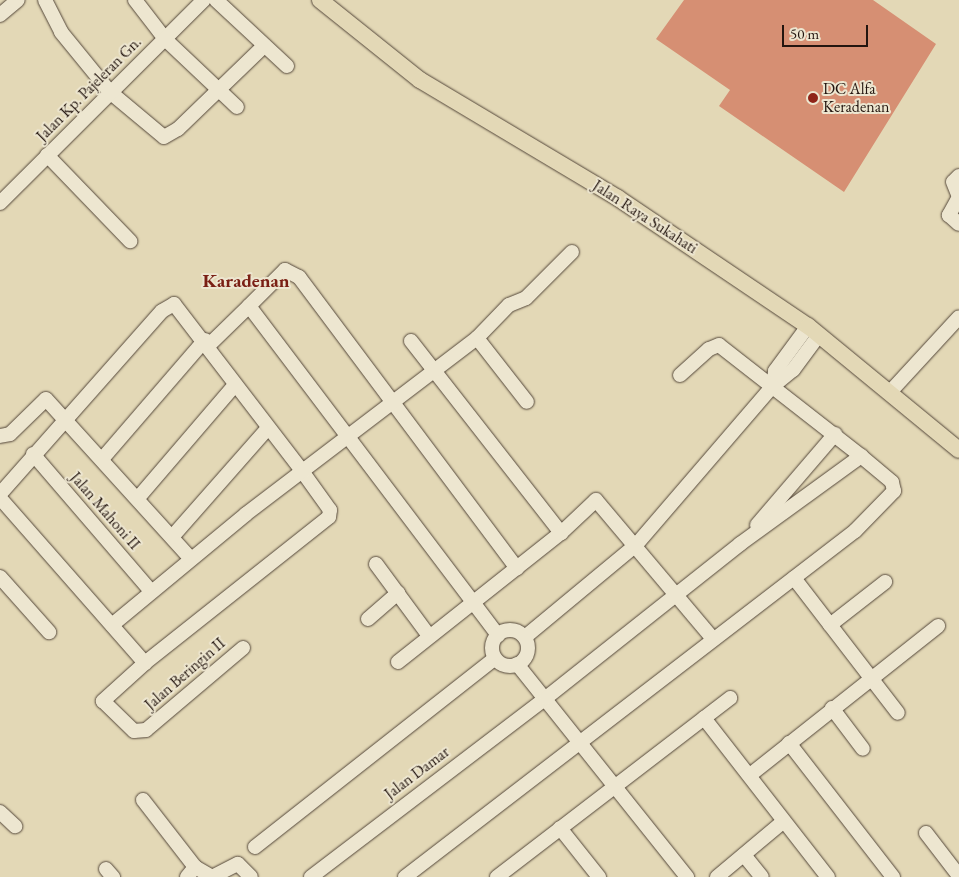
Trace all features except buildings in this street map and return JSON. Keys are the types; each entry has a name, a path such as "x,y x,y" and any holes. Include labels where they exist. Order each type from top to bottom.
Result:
{"main road":[{"name":"Jalan Raya Sukahati","path":"320,0 420,80 618,198 813,330 891,391 959,450"}],"street":[{"path":"0,14 18,0"},
{"path":"45,0 60,32 110,92 164,137 178,129 264,46"},
{"path":"135,0 165,38 237,107"},
{"name":"Jalan Kp. Pajeleran Gn.","path":"0,204 204,0"},
{"path":"216,0 287,66"},
{"path":"47,155 130,241"},
{"path":"959,176 953,182 959,197 949,215 959,224"},
{"path":"112,625 150,590 190,558 477,338 509,305 526,298 572,252"},
{"path":"103,458 207,343 249,306 273,278 284,270 291,271 394,402 517,568"},
{"path":"169,304 176,305 207,343 235,385 330,510 329,517 144,663 0,496 33,454 169,304"},
{"path":"249,306 498,635"},
{"path":"891,391 959,317"},
{"path":"525,637 636,545 773,386 793,370 813,330"},
{"path":"477,338 527,402"},
{"path":"411,341 561,533"},
{"path":"405,877 860,528 891,496 892,482 835,434 719,346 709,349 680,375"},
{"path":"138,498 235,385"},
{"path":"0,436 10,434 44,399 67,417 190,558"},
{"path":"172,537 268,428"},
{"path":"740,544 835,434"},
{"name":"Jalan Mahoni II","path":"33,454 150,590"},
{"path":"740,544 862,456"},
{"path":"398,662 561,533 596,500 678,594 713,639"},
{"name":"Jalan Damar","path":"311,877 546,698 740,544"},
{"path":"376,564 429,636"},
{"path":"0,577 49,632"},
{"path":"794,578 898,714"},
{"path":"830,625 885,582"},
{"path":"368,619 398,593"},
{"path":"750,775 832,708 938,626"},
{"path":"509,630 525,637 528,653 517,664 502,664 495,658 493,642 498,635 509,630"},
{"name":"Jalan Beringin II","path":"144,663 103,701 134,731 146,730 243,648"},
{"path":"255,847 495,658"},
{"path":"517,664 581,741 687,877"},
{"path":"497,877 730,698"},
{"path":"832,708 863,749"},
{"path":"704,718 828,877"},
{"path":"789,743 893,877"},
{"path":"143,800 191,872 212,877 238,864 251,877"},
{"path":"0,812 15,826"},
{"path":"717,877 784,822"},
{"path":"560,828 599,877"},
{"path":"926,834 959,876"},
{"path":"744,855 762,877"}],"place":[{"name":"DC Alfa Keradenan","path":"813,98"}],"district":[{"name":"Karadenan","path":"246,281"}]}
